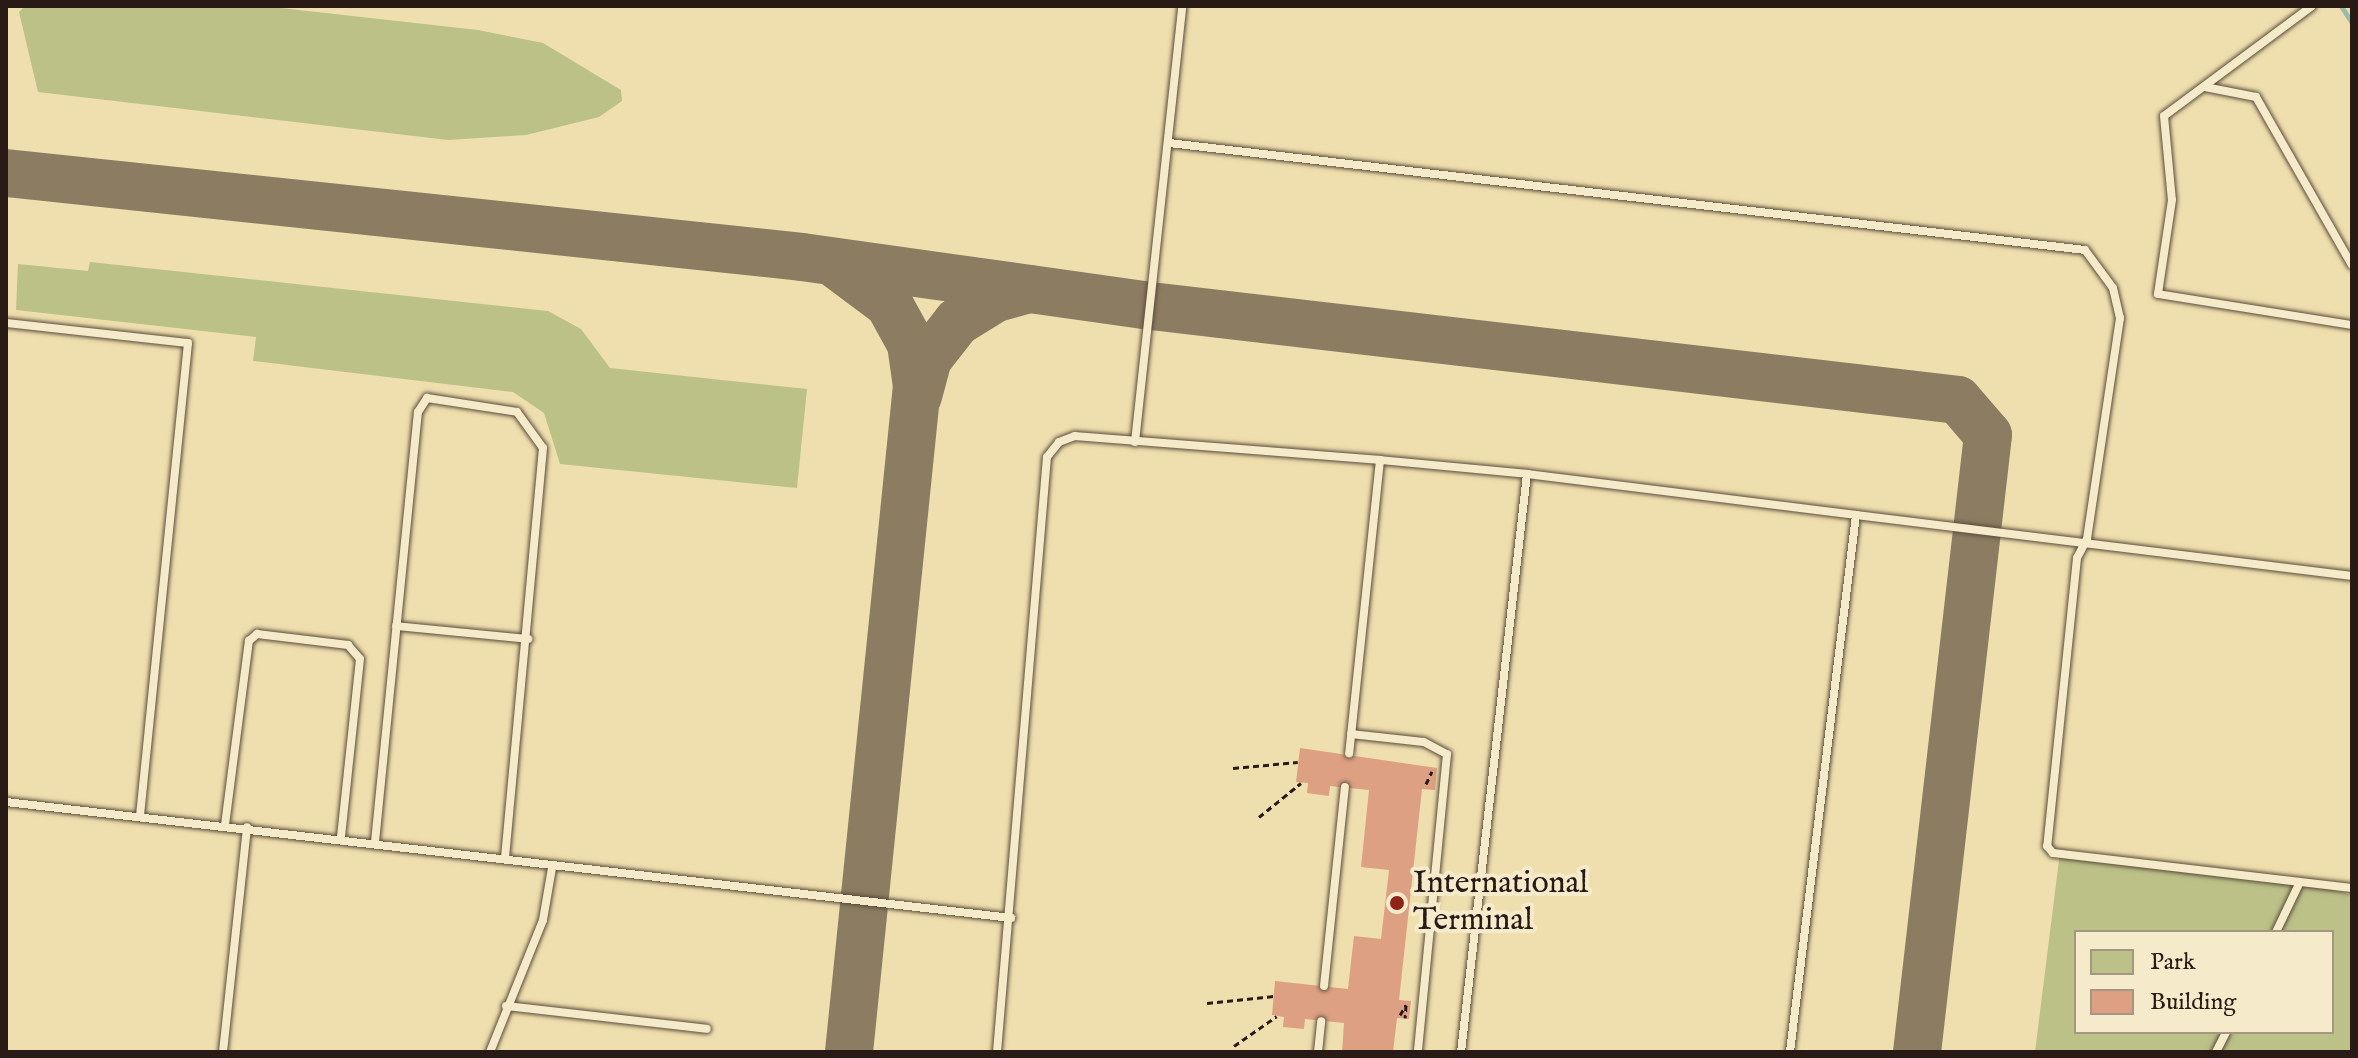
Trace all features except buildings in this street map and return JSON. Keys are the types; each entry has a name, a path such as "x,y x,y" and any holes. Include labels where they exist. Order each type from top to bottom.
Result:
{"lane":[{"path":"1135,442 1182,6"},
{"path":"2312,6 2164,116 2172,200 2158,294 2352,325"},
{"path":"2204,87 2256,97 2352,265"},
{"path":"1169,143 2085,250 2113,288 2120,318 2087,539 2077,558 2047,846 2053,853 2352,888"},
{"path":"6,323 188,343 140,816"},
{"path":"375,842 421,403 517,412 537,437 545,468 505,857"},
{"path":"997,1052 1011,918 1047,457 1075,436 1527,474 1856,515 2087,539 2352,576"},
{"path":"1349,753 1380,460"},
{"path":"1461,1052 1527,474"},
{"path":"1790,1052 1856,515"},
{"path":"396,626 528,639"},
{"path":"225,825 249,641 257,634 348,645 360,659 341,838"},
{"path":"1351,734 1424,742 1447,754 1418,1052"},
{"path":"1324,986 1345,787"},
{"path":"6,802 505,857 552,868 1011,918"},
{"path":"223,1052 247,827"},
{"path":"490,1052 543,920 552,868"},
{"path":"2277,930 2300,882"},
{"path":"506,1006 707,1029"},
{"path":"1318,1052 1321,1021"},
{"path":"2216,1052 2225,1034"}],"path":[{"path":"1233,768 1298,762"},
{"path":"1426,784 1433,771 1431,790"},
{"path":"1259,817 1301,783"},
{"path":"1207,1003 1274,996"},
{"path":"1400,1015 1406,1005 1405,1018"},
{"path":"1234,1046 1277,1016"}],"green space":[{"path":"25,6 263,6 478,30 543,43 621,90 622,101 599,117 526,135 448,140 38,92 19,12"},
{"path":"90,262 548,311 581,329 610,368 807,389 797,488 560,464 544,413 513,392 253,361 256,337 16,310 18,264 88,271"},
{"path":"2060,852 2300,882 2352,895 2352,1052 2035,1052"}],"waterway":[{"path":"2341,6 2352,23"}],"taxiway":[{"path":"6,173 802,257 1151,306 1958,400 1988,435 1917,1052"},
{"path":"834,263 889,304 911,344 917,386 849,1052"},
{"path":"918,396 928,359 957,322 996,298 1030,289"}],"place":[{"name":"International Terminal","path":"1397,903"}]}
